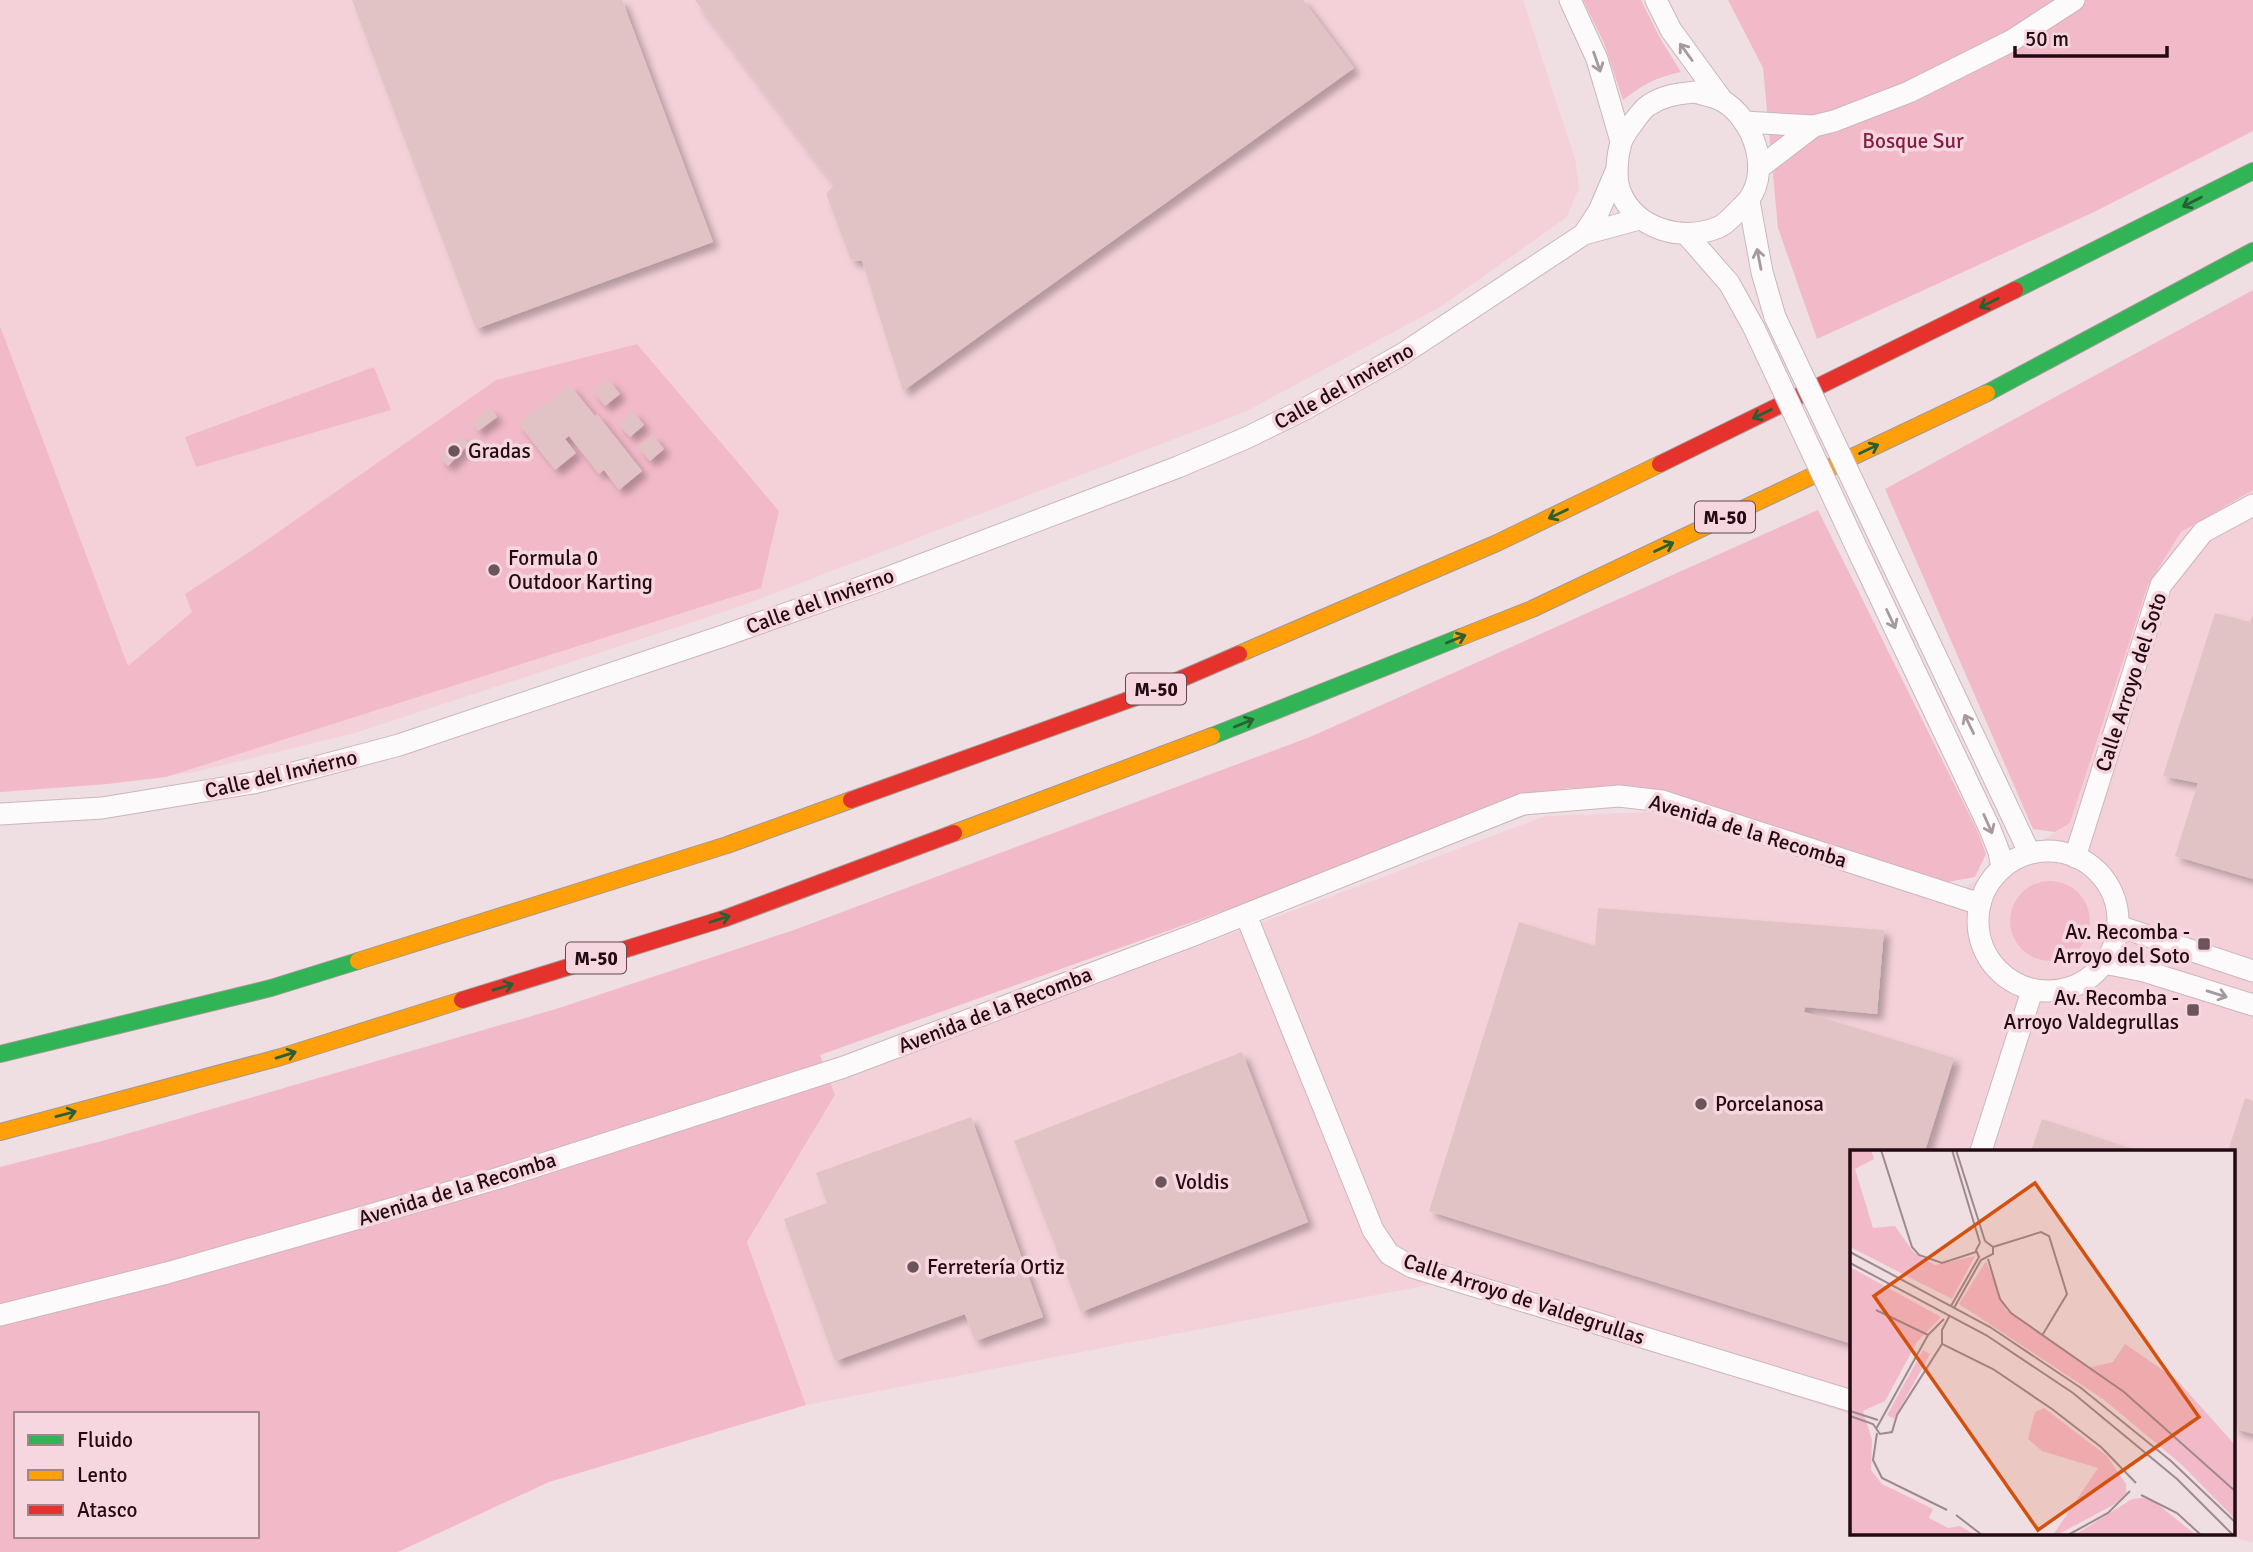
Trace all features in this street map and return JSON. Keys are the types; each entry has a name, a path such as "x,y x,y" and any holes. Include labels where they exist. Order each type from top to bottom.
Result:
{"highway":[{"name":"M-50","path":"0,1054 271,988 714,849 1153,691 1497,543 1942,327 2253,171"},
{"name":"M-50","path":"0,1132 281,1057 726,918 1181,748 1532,609 1990,392 2253,251"}],"street":[{"path":"1570,0 1597,59 1621,141 1617,166 1606,195 1584,234"},
{"path":"1617,166 1619,190 1639,219 1656,227 1687,235 1721,226 1749,201 1757,183 1759,168 1756,145 1744,122 1721,100 1671,30 1656,0"},
{"path":"1744,122 1814,126 1834,121 1909,92 2011,41 2074,0"},
{"path":"1621,141 1646,106 1668,95 1695,92 1721,100"},
{"path":"1759,168 1814,126"},
{"path":"1749,201 1762,272 1775,317 2029,852"},
{"path":"1584,234 1639,219"},
{"name":"Calle del Invierno","path":"0,814 66,811 129,804 253,783 309,769 399,745 884,579 1178,467 1303,410 1401,355 1584,234"},
{"path":"1687,235 1729,283 1754,328 1990,829 2000,852 2002,868"},
{"name":"Calle Arroyo del Soto","path":"2075,857 2161,585 2203,532 2253,505"},
{"name":"Avenida de la Recomba","path":"0,1315 167,1273 499,1178 844,1066 1246,915 1522,804 1619,796 1662,801 1980,904"},
{"path":"2029,852 2055,852 2075,857 2093,867 2106,883 2115,903 2118,926 2115,942 2104,963 2076,986 2032,991 2016,985 1999,973 1987,958 1980,933 1980,904 1984,892 2002,868 2029,852"},
{"name":"Calle Arroyo de Valdegrullas","path":"1246,915 1373,1230 1389,1254 1412,1267 1850,1400"},
{"path":"2118,926 2253,971"},
{"path":"2104,963 2144,971 2253,1005"},
{"path":"1981,1150 2032,991"}],"shaded area":[{"path":"0,0 1523,0 1575,159 1579,188 1567,217 1440,307 1247,411 741,606 355,733 195,772 107,784 0,792"},
{"path":"2253,490 2253,1543 2223,1534 2236,1534 2236,1150 1850,1150 1850,1414 1444,1282 806,1405 747,1242 835,1095 831,1084 1545,816 1653,812 1940,903 2070,823 2148,585 2181,532"}],"green space":[{"path":"1583,0 1641,0 1681,72 1650,82 1623,100 1604,43"},
{"name":"Bosque Sur","path":"1728,0 2253,0 2253,131 2094,212 1817,339 1778,228 1763,68"},
{"path":"2253,290 2253,490 2181,532 2148,585 2070,823 2055,832 2033,829 1885,489"},
{"name":"Formula 0 Outdoor Karting","path":"0,326 128,666 192,612 185,594 496,380 637,344 779,511 761,588 166,777 0,792"},
{"path":"374,367 391,410 196,467 185,437"},
{"path":"1818,510 1978,832 1986,854 1975,877 1948,882 1668,794 1569,788 1507,799 1268,895 820,1055 835,1095 747,1242 806,1405 549,1482 398,1552 0,1552 0,1167 102,1141 556,1009 794,930 1310,737"},
{"path":"2050,881 2065,884 2078,893 2087,906 2090,921 2087,936 2078,949 2065,958 2050,961 2035,958 2022,949 2013,936 2010,921 2013,906 2022,893 2035,884"}],"building":[{"path":"352,0 622,0 713,242 476,329"},
{"path":"695,0 1303,0 1354,68 903,391 862,261 851,260 826,194 834,185"},
{"path":"608,379 620,394 605,406 593,391"},
{"path":"570,385 642,471 619,490 604,470 599,474 569,436 565,439 576,453 555,470 518,423"},
{"path":"490,408 497,417 478,431 472,422"},
{"path":"633,411 644,425 630,437 618,423"},
{"path":"653,435 664,449 650,461 638,447"},
{"name":"Gradas","path":"460,436 469,444 448,466 439,457"},
{"path":"2215,613 2250,622 2253,614 2253,879 2175,856 2198,783 2163,776"},
{"name":"Porcelanosa","path":"1598,908 1884,930 1877,1014 1805,1007 1804,1012 1954,1058 1925,1150 1850,1150 1850,1343 1429,1211 1519,922 1595,946"},
{"name":"Voldis","path":"1242,1052 1308,1222 1081,1312 1014,1141"},
{"path":"2245,1098 2253,1101 2253,1434 2236,1429 2236,1150 2228,1150"},
{"name":"Ferretería Ortiz","path":"971,1117 1043,1317 975,1341 965,1314 835,1361 784,1219 827,1203 816,1173"},
{"path":"2042,1119 2135,1150 2031,1150"}],"traffic: fast":[{"path":"2015,290 2253,171"},
{"path":"1987,393 2253,251"},
{"path":"1212,736 1461,637"},
{"path":"0,1054 271,988 358,961"}],"traffic: slow":[{"path":"1461,637 1532,609 1987,393"},
{"path":"1239,654 1497,543 1660,464"},
{"path":"954,833 1212,736"},
{"path":"358,961 727,845 851,800"},
{"path":"0,1132 281,1057 462,1000"}],"traffic: jam":[{"path":"1660,464 2015,290"},
{"path":"851,800 1153,691 1239,654"},
{"path":"462,1000 726,918 954,833"}],"place":[{"name":"Gradas","path":"454,451"},
{"name":"Formula 0 Outdoor Karting","path":"494,570"},
{"name":"Av. Recomba - Arroyo del Soto","path":"2204,944"},
{"name":"Av. Recomba - Arroyo Valdegrullas","path":"2193,1010"},
{"name":"Porcelanosa","path":"1701,1104"},
{"name":"Voldis","path":"1161,1182"},
{"name":"Ferretería Ortiz","path":"913,1267"}]}
